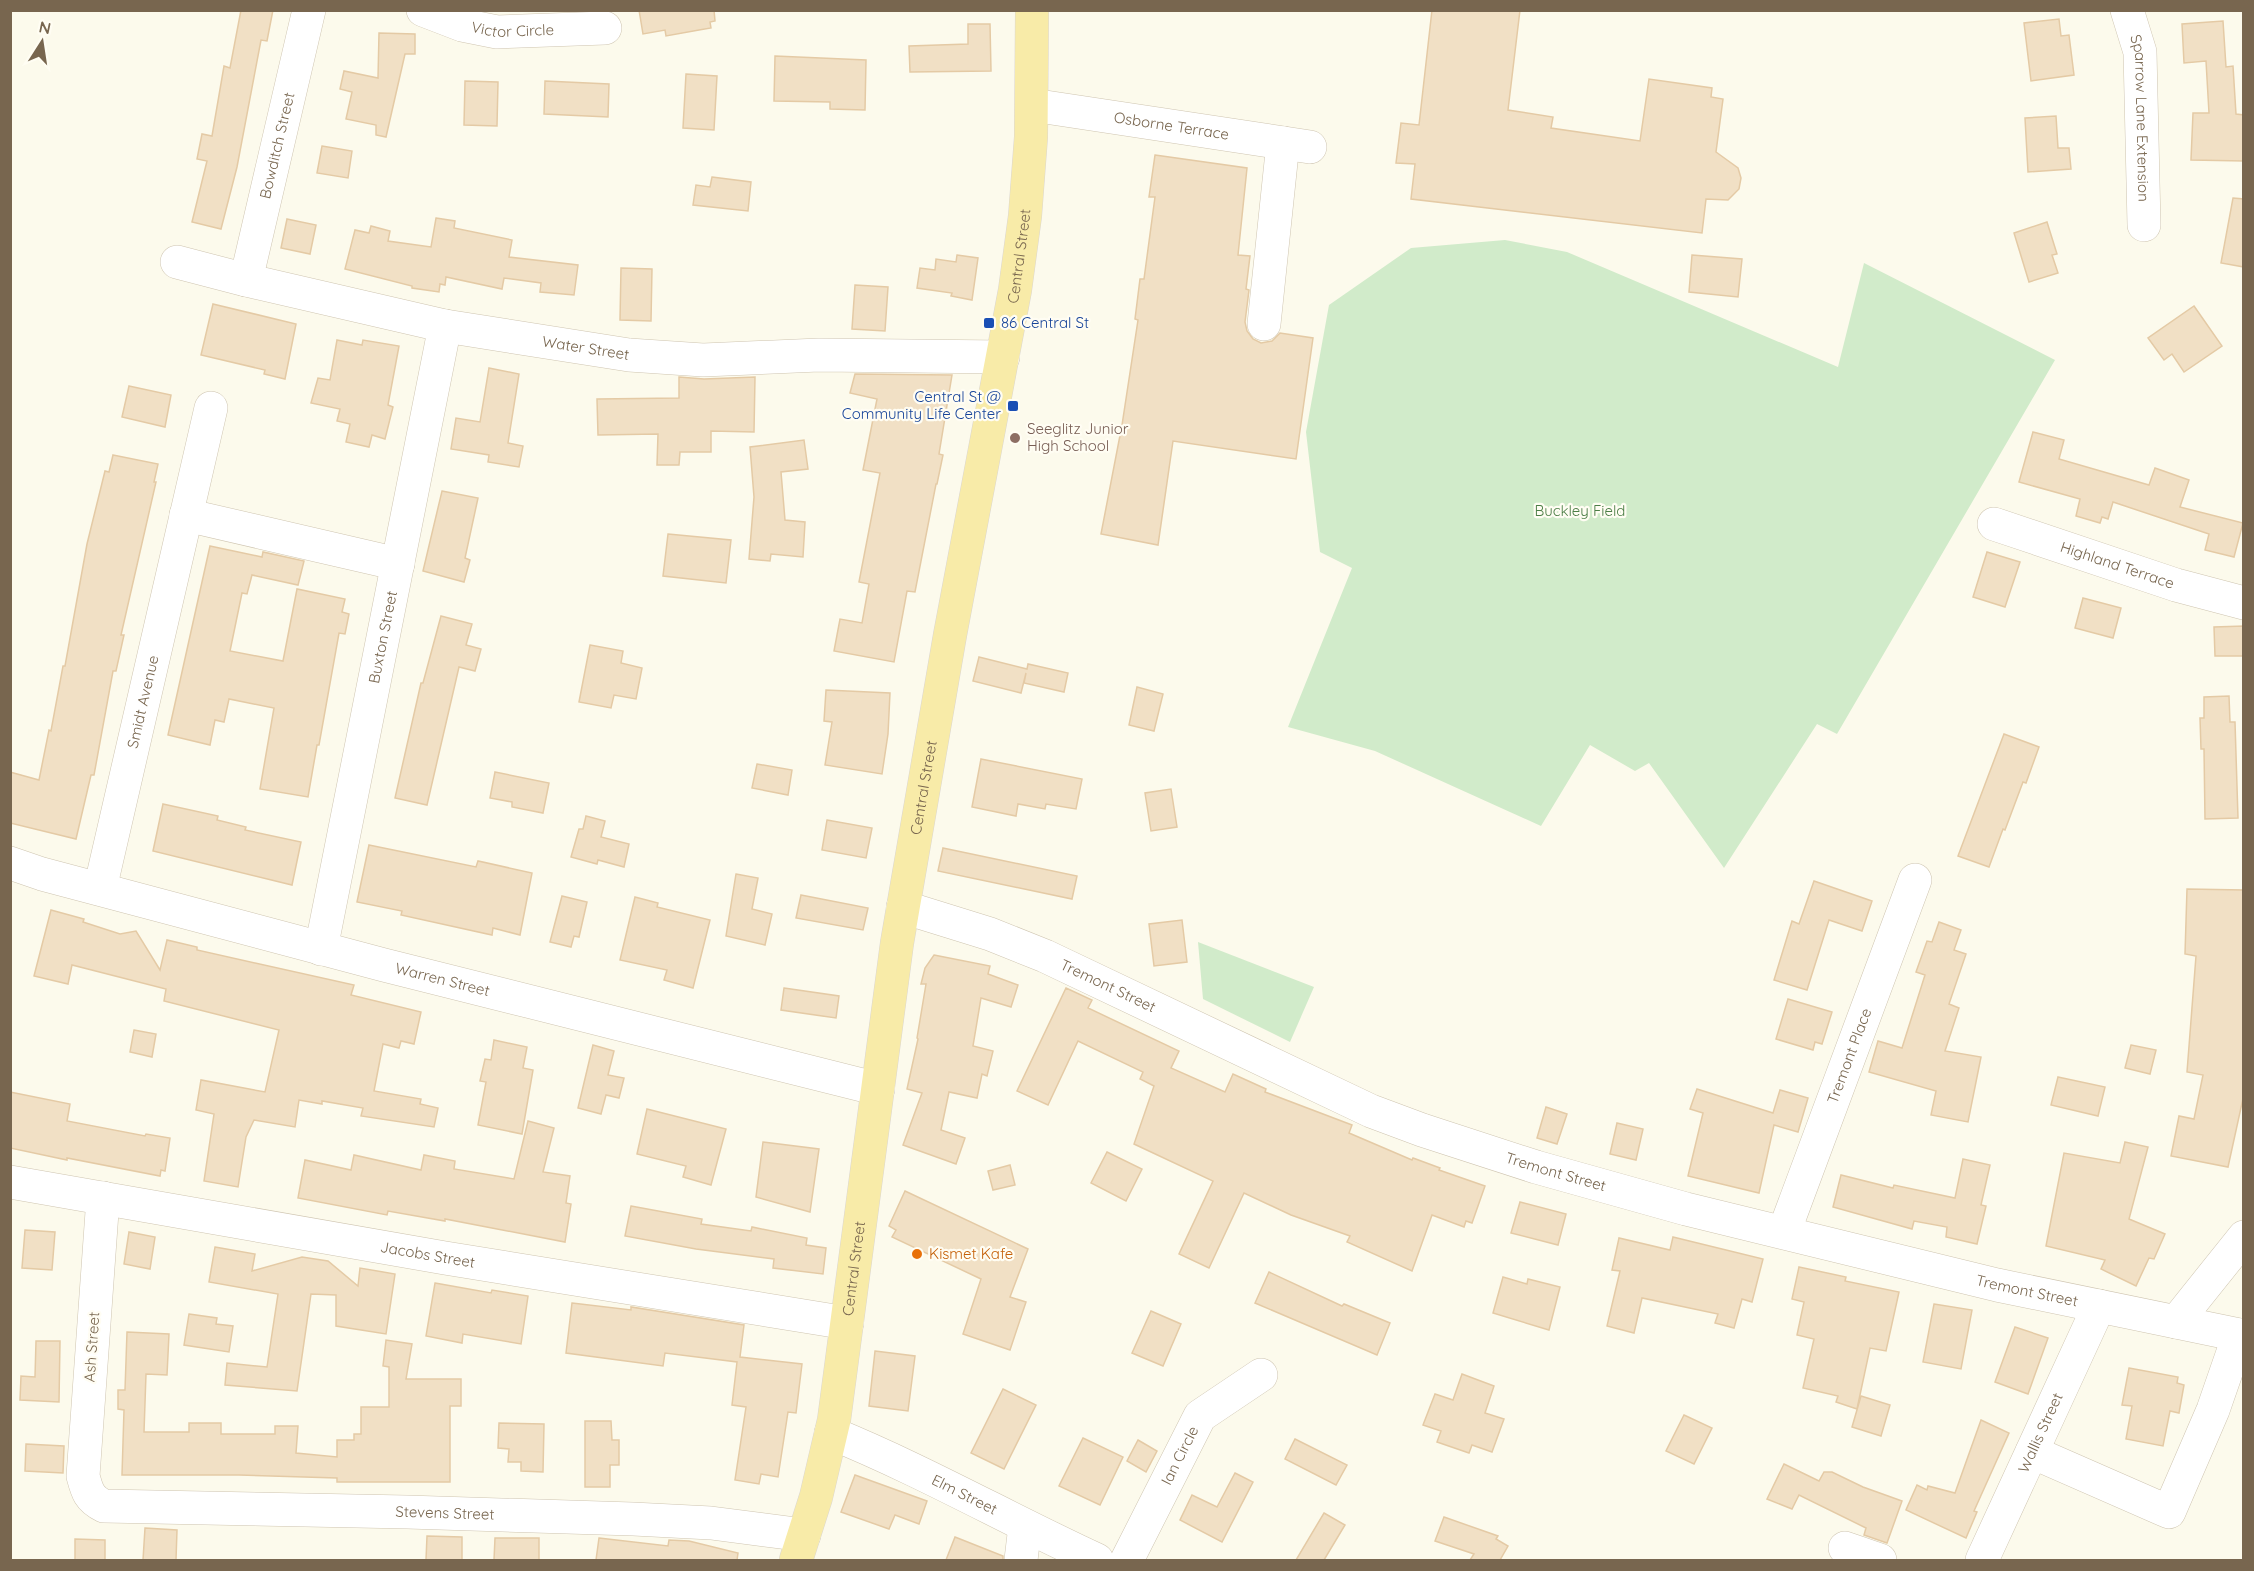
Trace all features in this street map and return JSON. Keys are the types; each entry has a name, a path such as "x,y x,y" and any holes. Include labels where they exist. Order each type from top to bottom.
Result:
{"main road":[{"name":"Central Street","path":"800,1548 827,1457 903,907 950,635 1003,357 1026,216 1032,105 1032,10"}],"street":[{"name":"Bowditch Street","path":"246,280 309,10"},
{"name":"Victor Circle","path":"423,10 462,25 497,32 606,28"},
{"name":"Sparrow Lane Extension","path":"2127,10 2140,52 2144,225"},
{"name":"Osborne Terrace","path":"1032,105 1296,145 1264,324"},
{"name":"Water Street","path":"177,262 445,326 629,355 703,360 819,355 1003,357"},
{"name":"Buxton Street","path":"321,949 445,326"},
{"name":"Smidt Avenue","path":"100,889 211,408"},
{"path":"186,515 398,564"},
{"name":"Highland Terrace","path":"1994,524 2176,585 2244,603"},
{"name":"Warren Street","path":"10,863 321,949 878,1089"},
{"name":"Tremont Place","path":"1784,1233 1915,880"},
{"name":"Tremont Street","path":"903,907 990,934 1045,956 1341,1098 1396,1121 1536,1167 1686,1209 1997,1285 2241,1335"},
{"name":"Jacobs Street","path":"10,1182 446,1258 847,1323"},
{"name":"Ash Street","path":"89,1495 83,1476 103,1198"},
{"path":"2176,1322 2244,1237"},
{"name":"Wallis Street","path":"1982,1560 2099,1306"},
{"path":"2032,1452 2169,1512 2213,1410 2241,1335"},
{"name":"Ian Circle","path":"1127,1560 1200,1416 1261,1375"},
{"name":"Elm Street","path":"831,1433 876,1451 1097,1560"},
{"name":"Stevens Street","path":"89,1495 104,1506 407,1512 711,1523 800,1548"},
{"path":"1021,1560 1025,1526"},
{"path":"1845,1548 1880,1560"}],"green space":[{"name":"Buckley Field","path":"1505,240 1567,252 1838,367 1864,263 2055,360 1837,734 1817,724 1724,868 1649,763 1635,771 1590,745 1541,826 1375,751 1288,727 1352,568 1320,552 1306,432 1329,305 1411,248"},
{"path":"1198,942 1314,987 1290,1042 1203,999"}],"building":[{"path":"241,10 273,10 267,41 261,40 237,167 221,229 192,222 207,161 197,159 202,134 212,136 224,66 230,68"},
{"path":"639,10 714,10 715,21 710,22 711,28 666,36 665,30 643,34"},
{"path":"1432,10 1520,10 1508,110 1553,117 1551,128 1640,141 1649,79 1712,88 1711,97 1723,99 1716,152 1738,168 1741,178 1739,189 1728,200 1706,199 1702,233 1411,199 1415,164 1396,163 1401,123 1419,125"},
{"path":"2059,19 2061,36 2069,35 2074,75 2031,81 2024,23"},
{"path":"2223,21 2226,67 2233,66 2236,114 2244,115 2244,161 2191,160 2193,113 2209,113 2206,61 2184,63 2182,24"},
{"path":"968,24 990,24 991,71 910,72 909,46 968,44"},
{"path":"379,33 415,34 415,54 405,54 386,137 376,135 376,125 346,119 352,92 340,89 344,71 378,78"},
{"path":"775,56 866,60 865,110 830,109 830,102 774,101"},
{"path":"686,74 717,76 714,130 683,128"},
{"path":"465,81 498,82 497,126 464,125"},
{"path":"545,81 609,84 608,117 544,114"},
{"path":"2056,116 2058,148 2069,148 2071,169 2028,172 2025,118"},
{"path":"322,146 352,151 348,178 317,173"},
{"path":"1155,155 1247,168 1238,255 1250,256 1246,289 1249,290 1245,322 1247,331 1253,339 1261,343 1272,341 1280,333 1313,338 1296,459 1173,441 1158,545 1101,534 1122,425 1138,320 1135,319 1140,279 1144,279 1155,197 1149,197"},
{"path":"712,177 751,182 748,211 693,205 696,185 710,187"},
{"path":"2233,198 2244,199 2244,267 2221,263"},
{"path":"436,218 455,221 454,228 512,240 509,257 578,265 574,295 540,292 541,283 504,278 502,289 446,277 445,285 440,284 439,292 412,288 412,286 345,269 355,230 369,233 371,226 390,231 388,241 431,247"},
{"path":"287,219 316,225 310,254 281,248"},
{"path":"2047,222 2057,254 2052,255 2058,273 2029,282 2014,233"},
{"path":"957,255 978,258 972,300 951,296 952,293 917,288 920,268 935,270 936,259 956,262"},
{"path":"1692,255 1742,259 1738,297 1689,292"},
{"path":"621,268 652,269 651,321 620,320"},
{"path":"855,285 888,287 885,331 852,329"},
{"path":"213,304 296,324 285,379 264,374 265,370 201,355"},
{"path":"2194,306 2222,346 2184,372 2172,354 2164,360 2148,338"},
{"path":"337,340 362,345 363,340 399,346 388,405 393,407 385,439 372,435 369,447 346,442 350,424 337,421 340,409 311,403 318,378 330,380"},
{"path":"489,368 519,374 508,443 523,446 519,467 488,462 489,455 451,449 456,418 480,422"},
{"path":"855,374 952,375 939,454 943,455 915,592 907,591 894,662 834,651 840,619 862,623 869,584 859,582 880,473 863,470 877,399 850,393"},
{"path":"679,377 704,379 755,377 754,432 711,431 711,452 680,452 679,465 657,465 658,434 598,435 597,399 679,398"},
{"path":"129,386 171,395 165,427 122,417"},
{"path":"2033,432 2064,440 2059,459 2149,485 2155,468 2189,480 2180,507 2243,523 2234,557 2205,550 2209,534 2113,502 2108,519 2102,517 2100,523 2076,516 2080,499 2019,482"},
{"path":"804,440 808,469 781,472 785,520 805,522 803,557 771,554 770,561 749,559 754,497 750,447"},
{"path":"113,455 158,464 154,482 156,482 121,635 124,635 116,671 113,671 94,775 91,775 76,839 10,823 10,772 39,780 63,666 65,666 87,544 105,471 109,472"},
{"path":"442,491 478,498 465,558 470,560 464,582 423,571"},
{"path":"668,534 731,540 726,583 663,576"},
{"path":"210,546 262,557 263,552 304,561 298,585 252,575 247,594 242,593 230,651 283,661 297,589 345,599 342,612 349,614 345,634 339,633 308,797 260,789 274,708 229,699 224,722 215,720 210,745 168,735"},
{"path":"1987,552 2020,562 2005,607 1973,597"},
{"path":"2083,598 2121,608 2113,638 2075,628"},
{"path":"441,616 472,624 466,645 481,649 475,671 459,667 427,805 395,798 421,683 423,683"},
{"path":"2244,626 2244,656 2215,656 2214,627"},
{"path":"590,645 623,651 621,663 642,668 636,699 614,695 611,708 579,702"},
{"path":"979,657 1027,669 1028,664 1068,673 1064,692 1024,683 1026,673 1021,693 973,681"},
{"path":"1137,687 1163,694 1154,731 1129,725"},
{"path":"826,690 890,693 888,734 882,774 825,765 832,722 824,721"},
{"path":"2229,696 2230,722 2235,722 2238,818 2205,819 2204,749 2201,749 2200,718 2204,718 2204,697"},
{"path":"2004,734 2039,747 2026,783 2023,782 1989,867 1958,856"},
{"path":"981,759 1082,779 1076,809 1046,804 1045,809 1018,804 1016,816 972,807"},
{"path":"757,764 792,770 788,795 752,788"},
{"path":"495,772 549,783 543,813 512,807 512,802 490,798"},
{"path":"1171,789 1177,827 1151,831 1145,793"},
{"path":"163,804 218,816 217,820 246,827 245,830 301,842 292,885 153,851"},
{"path":"586,816 605,821 601,837 629,844 624,867 598,860 597,864 571,857 579,829 583,829"},
{"path":"827,820 872,828 866,858 822,850"},
{"path":"369,845 476,867 478,861 532,873 520,935 493,928 492,935 401,915 402,911 357,902"},
{"path":"943,848 1077,876 1072,899 938,871"},
{"path":"736,874 758,878 752,909 772,914 765,945 726,936"},
{"path":"1814,881 1872,901 1862,931 1829,920 1807,990 1774,980 1792,921 1799,924"},
{"path":"2187,889 2244,890 2244,1094 2228,1167 2171,1156 2179,1116 2194,1119 2203,1075 2187,1072 2196,956 2185,954"},
{"path":"801,895 868,908 863,930 796,918"},
{"path":"562,896 587,902 579,937 574,936 571,947 550,942"},
{"path":"635,897 658,903 657,907 710,920 693,988 664,980 667,970 620,960"},
{"path":"51,910 84,919 83,922 120,934 136,931 160,970 167,940 197,947 197,950 354,985 351,995 421,1012 414,1044 401,1041 399,1048 383,1044 374,1091 421,1099 420,1104 438,1108 434,1127 361,1116 363,1108 322,1101 322,1104 299,1100 295,1127 254,1120 246,1137 238,1187 204,1181 214,1114 196,1110 201,1080 265,1092 279,1030 164,1001 166,989 72,965 68,984 34,976"},
{"path":"1182,920 1187,962 1154,966 1149,924"},
{"path":"1939,922 1961,930 1954,950 1966,954 1949,1004 1959,1008 1945,1051 1981,1057 1968,1122 1931,1115 1936,1091 1869,1072 1878,1041 1902,1048 1925,975 1916,972 1927,941 1932,942"},
{"path":"934,955 990,966 988,974 1018,985 1011,1007 981,998 973,1046 993,1051 987,1076 982,1074 977,1098 949,1092 941,1130 965,1138 956,1164 903,1145 922,1093 907,1089 918,1039 926,984 921,984 925,968"},
{"path":"784,988 839,996 836,1018 781,1010"},
{"path":"1066,988 1092,1000 1088,1008 1179,1051 1171,1068 1225,1092 1233,1074 1266,1089 1265,1092 1352,1125 1349,1133 1412,1160 1413,1158 1485,1186 1472,1223 1466,1221 1464,1227 1432,1215 1412,1271 1347,1242 1350,1236 1291,1215 1244,1193 1209,1268 1179,1254 1213,1181 1134,1144 1154,1086 1140,1079 1143,1072 1078,1041 1048,1105 1017,1091"},
{"path":"1788,999 1832,1012 1822,1044 1815,1042 1813,1050 1776,1039"},
{"path":"134,1030 156,1034 152,1057 130,1052"},
{"path":"494,1040 527,1047 523,1068 533,1070 522,1134 478,1125 486,1082 480,1081 485,1059 491,1060"},
{"path":"593,1045 614,1051 608,1075 624,1078 619,1098 606,1095 601,1114 578,1108"},
{"path":"2131,1045 2156,1050 2150,1074 2125,1068"},
{"path":"2058,1077 2105,1087 2098,1116 2051,1105"},
{"path":"1697,1089 1773,1113 1780,1090 1808,1098 1798,1132 1774,1125 1759,1193 1688,1176 1703,1113 1690,1109"},
{"path":"10,1092 70,1104 67,1121 145,1136 146,1134 170,1138 165,1171 161,1170 160,1176 10,1148"},
{"path":"1546,1107 1567,1114 1557,1144 1537,1138"},
{"path":"647,1109 726,1129 711,1185 683,1177 686,1166 637,1154"},
{"path":"528,1121 554,1128 543,1172 570,1176 566,1203 571,1204 565,1242 445,1219 445,1221 388,1211 387,1215 298,1198 305,1160 351,1170 354,1155 421,1170 424,1155 455,1161 454,1169 514,1179"},
{"path":"1617,1123 1643,1129 1636,1160 1610,1154"},
{"path":"763,1142 819,1149 810,1212 756,1197"},
{"path":"2125,1142 2148,1147 2129,1219 2165,1234 2154,1259 2149,1258 2136,1286 2101,1269 2105,1260 2046,1246 2064,1153 2120,1163"},
{"path":"1107,1152 1142,1169 1126,1201 1091,1183"},
{"path":"1963,1159 1990,1165 1981,1205 1986,1206 1977,1244 1946,1237 1947,1227 1914,1221 1912,1229 1833,1207 1841,1175 1893,1188 1894,1185 1955,1198"},
{"path":"1010,1165 1015,1185 993,1190 988,1171"},
{"path":"905,1191 1028,1249 1010,1297 1026,1302 1010,1350 963,1334 981,1279 892,1237 896,1230 889,1226"},
{"path":"1520,1202 1566,1214 1558,1245 1511,1233"},
{"path":"631,1206 702,1219 701,1224 751,1231 752,1227 807,1238 806,1245 826,1248 823,1274 773,1268 774,1259 696,1249 625,1236"},
{"path":"25,1230 55,1232 52,1270 22,1268"},
{"path":"129,1232 155,1237 150,1269 124,1264"},
{"path":"1673,1237 1763,1259 1752,1302 1742,1299 1734,1328 1715,1323 1718,1314 1642,1298 1634,1333 1607,1326 1620,1271 1612,1270 1619,1238 1670,1250"},
{"path":"215,1247 255,1254 252,1271 302,1257 328,1261 358,1286 360,1268 395,1274 386,1334 336,1326 336,1295 311,1294 297,1391 225,1385 227,1363 267,1367 278,1294 209,1282"},
{"path":"1799,1267 1846,1277 1845,1281 1899,1292 1886,1351 1870,1348 1857,1409 1836,1402 1838,1396 1803,1388 1814,1339 1797,1335 1804,1302 1792,1299"},
{"path":"1269,1272 1342,1306 1344,1304 1390,1323 1377,1355 1255,1303"},
{"path":"1503,1277 1527,1284 1528,1279 1560,1287 1549,1330 1493,1313"},
{"path":"435,1283 491,1293 492,1290 528,1296 521,1344 463,1334 462,1343 426,1336"},
{"path":"572,1303 631,1310 631,1307 744,1325 740,1357 802,1364 796,1413 788,1412 778,1477 761,1474 759,1484 735,1480 746,1407 732,1405 737,1362 665,1353 663,1366 566,1353"},
{"path":"1934,1304 1972,1310 1961,1369 1923,1362"},
{"path":"1151,1311 1181,1324 1163,1366 1132,1353"},
{"path":"189,1314 217,1318 216,1324 233,1326 229,1352 184,1345"},
{"path":"2015,1327 2048,1338 2028,1394 1995,1382"},
{"path":"127,1332 169,1334 167,1375 146,1374 144,1432 189,1432 189,1423 221,1423 221,1434 275,1434 275,1426 298,1426 296,1453 337,1457 337,1440 354,1440 354,1434 361,1434 361,1407 389,1407 389,1367 383,1366 386,1340 412,1344 406,1379 461,1379 461,1406 450,1406 450,1482 337,1482 337,1478 239,1475 122,1475 124,1410 118,1409 118,1390 125,1390"},
{"path":"36,1341 60,1341 59,1402 20,1400 21,1376 35,1377"},
{"path":"875,1351 915,1356 908,1411 869,1406"},
{"path":"2129,1368 2178,1377 2177,1383 2184,1385 2179,1413 2170,1411 2163,1446 2126,1439 2132,1406 2122,1405"},
{"path":"1462,1374 1494,1386 1485,1413 1504,1419 1492,1452 1472,1445 1469,1453 1437,1442 1441,1431 1423,1425 1435,1394 1453,1400"},
{"path":"1003,1389 1036,1405 1004,1469 971,1453"},
{"path":"1861,1396 1890,1405 1881,1436 1852,1427"},
{"path":"1684,1415 1712,1428 1694,1464 1666,1451"},
{"path":"1981,1420 2009,1433 1974,1511 1977,1512 1966,1538 1906,1510 1917,1485 1927,1490 1928,1486 1955,1493"},
{"path":"585,1421 611,1421 612,1440 619,1440 619,1465 610,1465 610,1487 585,1487"},
{"path":"499,1423 544,1424 543,1472 521,1471 521,1462 508,1462 509,1449 498,1448"},
{"path":"1083,1438 1123,1457 1100,1505 1059,1486"},
{"path":"1295,1439 1347,1465 1336,1485 1285,1459"},
{"path":"1138,1440 1157,1451 1146,1472 1127,1461"},
{"path":"26,1444 64,1446 63,1473 25,1471"},
{"path":"1784,1464 1819,1481 1824,1472 1832,1472 1863,1487 1902,1501 1887,1543 1864,1535 1866,1528 1799,1495 1792,1509 1767,1499"},
{"path":"1235,1473 1253,1482 1222,1542 1180,1520 1192,1495 1217,1507"},
{"path":"855,1475 927,1501 919,1524 895,1515 889,1529 841,1512"},
{"path":"1324,1513 1345,1525 1324,1560 1296,1560"},
{"path":"1444,1517 1498,1536 1496,1539 1508,1546 1500,1560 1470,1560 1474,1554 1435,1541"},
{"path":"145,1528 177,1530 176,1560 143,1560"},
{"path":"427,1536 462,1537 462,1560 426,1560"},
{"path":"955,1537 1003,1556 1003,1560 946,1560"},
{"path":"495,1538 539,1538 539,1560 494,1560"},
{"path":"599,1538 668,1546 669,1540 689,1541 738,1553 737,1560 596,1560"},
{"path":"75,1539 105,1540 105,1560 75,1560"}],"place":[{"name":"86 Central St","path":"989,323"},
{"name":"Central St @ Community Life Center","path":"1013,406"},
{"name":"Seeglitz Junior High School","path":"1015,438"},
{"name":"Kismet Kafe","path":"917,1254"}]}
